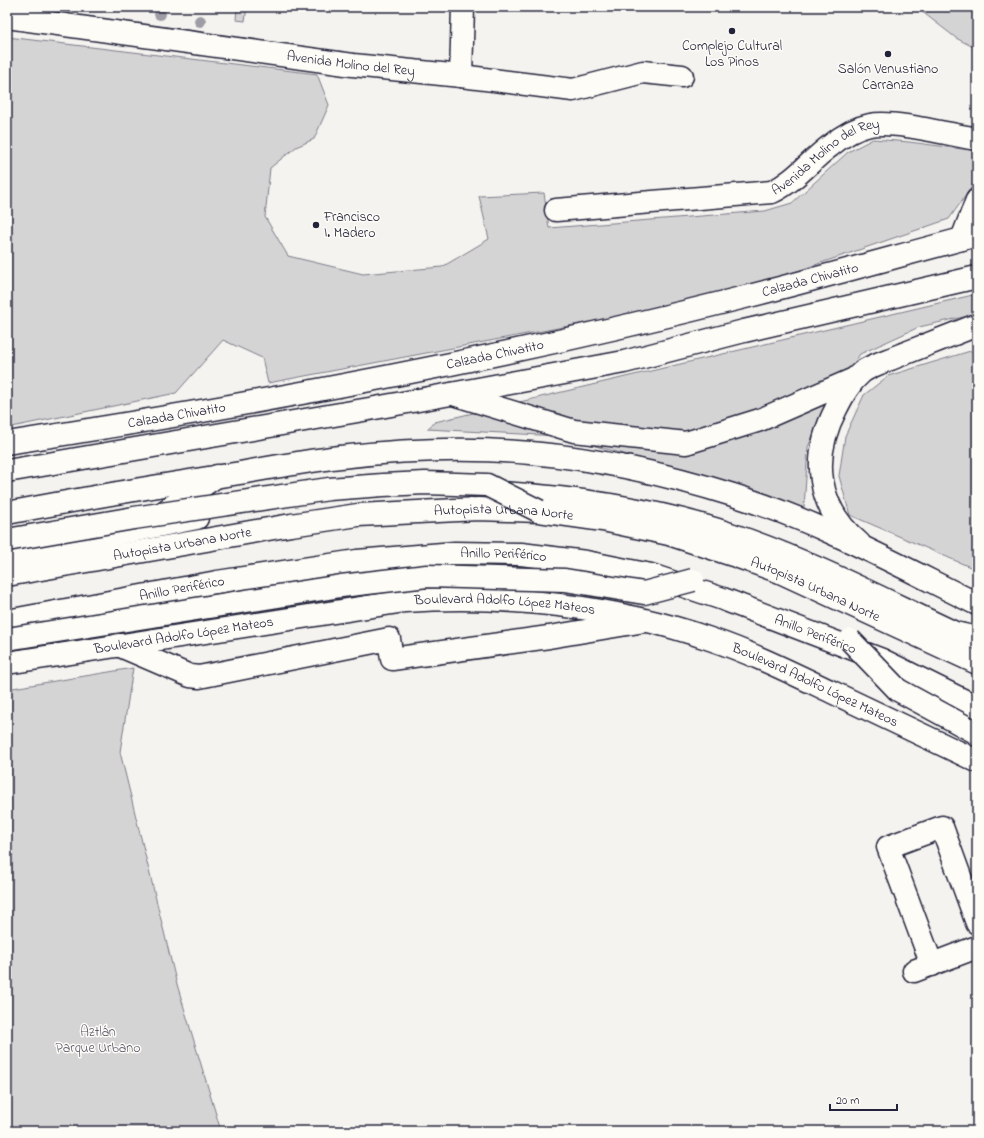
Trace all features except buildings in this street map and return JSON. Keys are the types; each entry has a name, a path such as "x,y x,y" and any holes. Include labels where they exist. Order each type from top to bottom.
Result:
{"main road":[{"path":"461,76 463,7"},
{"name":"Avenida Molino del Rey","path":"11,16 353,65 461,76 572,90 643,72 682,76"},
{"name":"Avenida Molino del Rey","path":"556,210 772,192 786,185 829,146 850,132 871,125 907,127 977,139"},
{"path":"969,237 977,200"},
{"name":"Calzada Chivatito","path":"7,443 148,421 381,378 529,347 740,298 969,237"},
{"name":"Calzada Chivatito","path":"7,471 453,394 624,362 744,331 977,277"},
{"path":"453,394 574,431 686,443 760,420 854,380 873,366 977,325"},
{"path":"854,380 841,398 824,437 820,457 820,474 824,491 838,520 857,541 868,550"},
{"path":"7,512 217,476 340,457 449,450 531,453 603,463 662,476 734,495 868,550 977,604"},
{"path":"137,530 217,476"},
{"path":"7,540 134,518 329,489 383,485 425,483 487,484 539,511"},
{"path":"7,556 238,510 337,498 411,492 462,490 539,496 666,516 732,535 789,556 955,632 977,638"},
{"name":"Autopista Urbana Norte","path":"7,575 284,526 358,515 478,509 539,511 603,520 668,534 733,555 780,572 977,663"},
{"path":"7,609 218,573 356,552 429,546 533,548 584,555 693,580 762,605 850,640 977,701"},
{"name":"Anillo Periférico","path":"7,621 217,582 357,561 455,552 521,554 586,562 651,575 723,599 882,660 977,706"},
{"path":"7,639 340,586 427,576 564,580 644,593 693,580"},
{"name":"Boulevard Adolfo López Mateos","path":"7,663 370,605 435,599 552,604 592,609 645,621 710,639 766,661 977,761"},
{"path":"118,645 190,676 198,677 388,639 392,658 550,638 645,621"},
{"path":"850,640 898,690 977,733"},
{"path":"952,651 977,655"},
{"path":"977,923 942,827 888,847 923,968 977,947"}],"green space":[{"path":"237,7 247,7 245,21 236,20"},
{"path":"916,7 977,7 977,49 956,38"},
{"path":"7,37 317,74 329,105 314,139 296,147 270,168 265,217 288,256 363,274 442,267 489,239 479,196 544,193 549,228 765,211 792,203 848,152 873,139 977,151 977,172 971,188 949,219 777,278 637,313 268,383 262,358 223,340 176,393 7,428"},
{"path":"977,294 977,314 919,327 860,354 825,408 808,447 804,508 769,494 559,436 427,429 435,422"},
{"path":"977,349 977,570 850,515 839,476 845,436 864,395 888,376"},
{"name":"Aztlán Parque Urbano","path":"133,668 120,752 176,981 221,1131 7,1131 7,689"}],"place":[{"name":"Complejo Cultural Los Pinos","path":"732,31"},
{"name":"Salón Venustiano Carranza","path":"888,54"},
{"name":"Francisco I. Madero","path":"316,225"}]}
